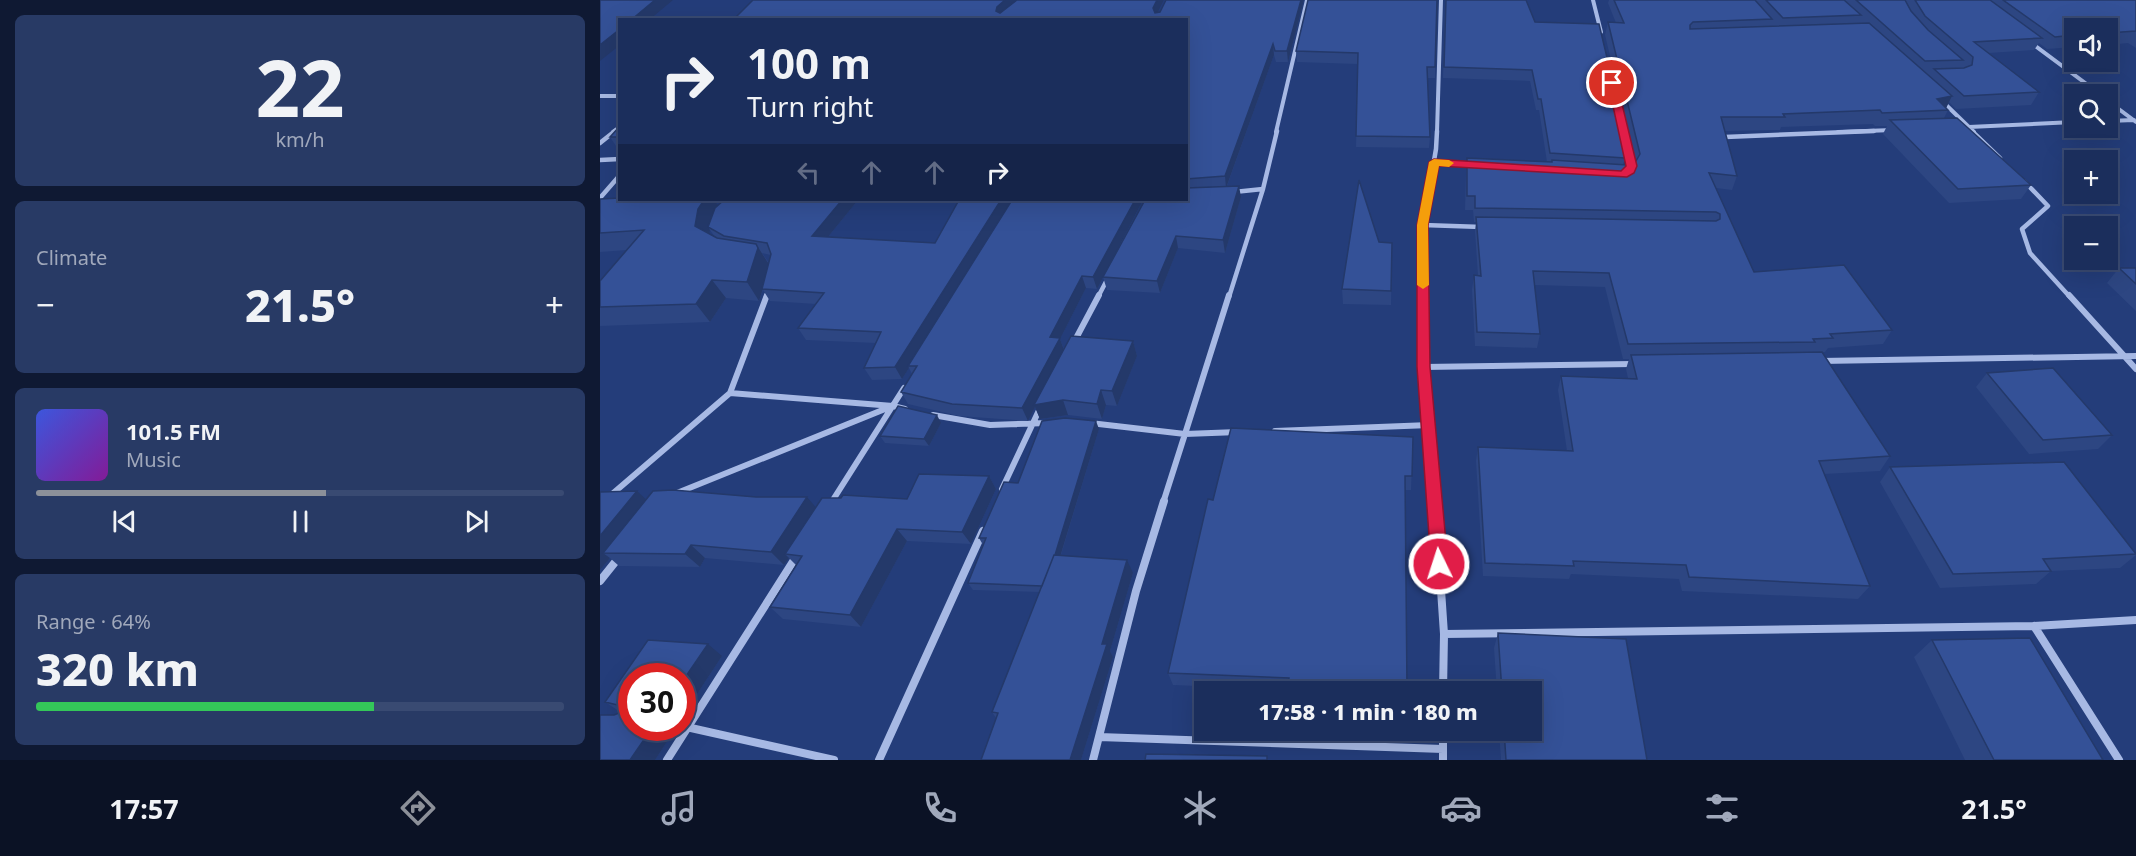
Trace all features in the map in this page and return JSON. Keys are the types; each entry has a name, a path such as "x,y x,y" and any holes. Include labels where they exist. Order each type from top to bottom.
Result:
{"street":[{"path":"1093,760 1136,591 1263,189 1307,0"},
{"path":"1441,0 1434,162 1423,225 1424,367 1444,634 1443,681"},
{"path":"1593,0 1601,33"},
{"path":"2023,37 2086,84"},
{"path":"1934,94 2009,166"},
{"path":"600,96 618,96"},
{"path":"2118,107 2135,120"},
{"path":"2118,121 2135,120"},
{"path":"1958,127 2064,122"},
{"path":"600,143 618,129"},
{"path":"1725,137 1900,129"},
{"path":"600,160 618,159"},
{"path":"1434,162 1479,166"},
{"path":"2017,174 2048,206 2022,229 2030,253 2136,369"},
{"path":"600,198 618,177"},
{"path":"1232,192 1263,189"},
{"path":"1143,211 1148,201"},
{"path":"1423,225 1492,227"},
{"path":"1068,354 1111,272"},
{"path":"611,495 730,393 773,279"},
{"path":"1816,362 2136,356"},
{"path":"1424,367 1637,364"},
{"path":"829,506 911,376"},
{"path":"730,393 893,406 915,411"},
{"path":"996,501 1030,426 1047,395"},
{"path":"667,497 893,406"},
{"path":"926,414 958,422 1030,426 1058,422"},
{"path":"1079,422 1185,434 1244,432"},
{"path":"1267,431 1430,425"},
{"path":"600,496 622,495"},
{"path":"879,760 986,523"},
{"path":"696,709 803,546"},
{"path":"600,582 622,553"},
{"path":"1444,634 2034,626 2136,620"},
{"path":"2034,626 2119,760"},
{"path":"696,729 834,760"},
{"path":"1099,737 1443,749"},
{"path":"667,760 677,741"},
{"path":"1443,741 1443,760"}],"building":[{"path":"600,0 655,0 633,18 618,18 618,31 600,45"},
{"path":"753,0 1005,0 997,7 996,11 1000,13 1017,0 1157,0 1153,8 1155,13 1160,12 1166,0 1301,0 1287,51 1275,51 1273,44 1225,176 1188,179 1188,18 735,18"},
{"path":"1308,0 1437,0 1435,67 1427,67 1430,137 1356,136 1358,53 1296,51"},
{"path":"1446,0 1526,0 1535,22 1599,24 1630,154 1625,158 1550,153 1541,99 1538,99 1532,70 1444,67"},
{"path":"1614,0 1755,0 1772,19 1693,22 1690,29 1869,23 1952,96 1937,99 1948,110 1882,113 1880,110 1783,114 1785,117 1721,117 1737,176 1709,173 1754,272 1844,265 1892,330 1830,334 1833,338 1813,339 1815,342 1628,344 1609,273 1533,271 1540,334 1477,332 1474,275 1481,276 1476,217 1716,221 1720,219 1720,214 1716,212 1475,208 1475,196 1467,196 1467,158 1627,165 1636,161 1640,154 1608,22 1624,23"},
{"path":"1766,0 1844,0 1861,15 1783,18"},
{"path":"1856,0 1905,0 1911,11 1928,30 1963,60 1925,61"},
{"path":"1915,0 1990,0 2042,38 1974,42 2039,92 1964,96 1934,69 1964,68 1972,65 1973,57 1925,16"},
{"path":"2003,0 2136,0 2136,31 2118,32 2118,18 2064,18 2064,36 2055,37"},
{"path":"1957,118 2031,185 1958,189 1890,120"},
{"path":"618,128 618,137 610,137"},
{"path":"1359,180 1379,242 1392,243 1391,291 1342,289"},
{"path":"1239,186 1223,240 1176,236 1157,281 1103,277 1144,201 1188,201 1188,188"},
{"path":"600,199 703,201 698,209 695,226 717,238 756,244 758,248 747,282 712,280 696,304 600,307 600,281 644,230 600,233"},
{"path":"723,201 841,201 812,236 935,243 958,201 1000,201 895,367 864,368 881,332 798,328 824,293 762,289 771,254 767,243 724,236 708,227 715,208"},
{"path":"1011,201 1134,201 1093,277 1082,276 1050,337 1060,338 1022,408 952,404 901,392 917,366 908,366"},
{"path":"2119,268 2136,268 2136,284"},
{"path":"1071,336 1133,341 1112,391 1101,390 1097,404 1063,400 1034,405"},
{"path":"1822,352 1890,456 1819,461 1870,586 1689,577 1686,565 1573,561 1574,566 1485,563 1478,447 1573,451 1561,376 1637,379 1631,355"},
{"path":"2053,368 2112,435 2043,440 1987,373"},
{"path":"898,406 937,415 924,439 880,436"},
{"path":"1065,418 1096,421 1055,555 1042,586 968,583 986,538 979,538 1004,482 1018,483 1042,421"},
{"path":"1231,428 1413,437 1412,476 1405,476 1407,681 1289,681 1289,678 1168,673 1208,499 1213,500"},
{"path":"2064,462 2136,554 2043,559 2051,571 1953,574 1890,467"},
{"path":"919,474 989,476 962,532 897,529 850,615 770,607 802,556 785,554 822,498 841,498 843,495 907,499"},
{"path":"673,490 756,497 807,497 771,552 691,545 685,554 603,553 653,491"},
{"path":"637,491 600,536 600,492"},
{"path":"1054,555 1127,560 1102,644 1107,644 1070,760 981,760 998,713 992,712"},
{"path":"1498,633 1626,639 1647,760 1506,760 1505,741 1542,741 1542,681 1501,681"},
{"path":"2030,638 2103,760 1994,760 1932,640"},
{"path":"648,640 708,644 695,663 632,663"},
{"path":"618,683 618,705 605,702"},
{"path":"618,713 618,741 643,741 630,760 600,760 600,715"},
{"path":"1146,754 1267,756 1267,760 1145,760"}],"slow traffic":[{"path":"1423,285 1423,225 1434,162 1449,163"}],"route":[{"path":"1439,564 1424,367 1423,225 1434,162 1602,174 1623,174 1630,171 1632,166 1612,83"}]}
